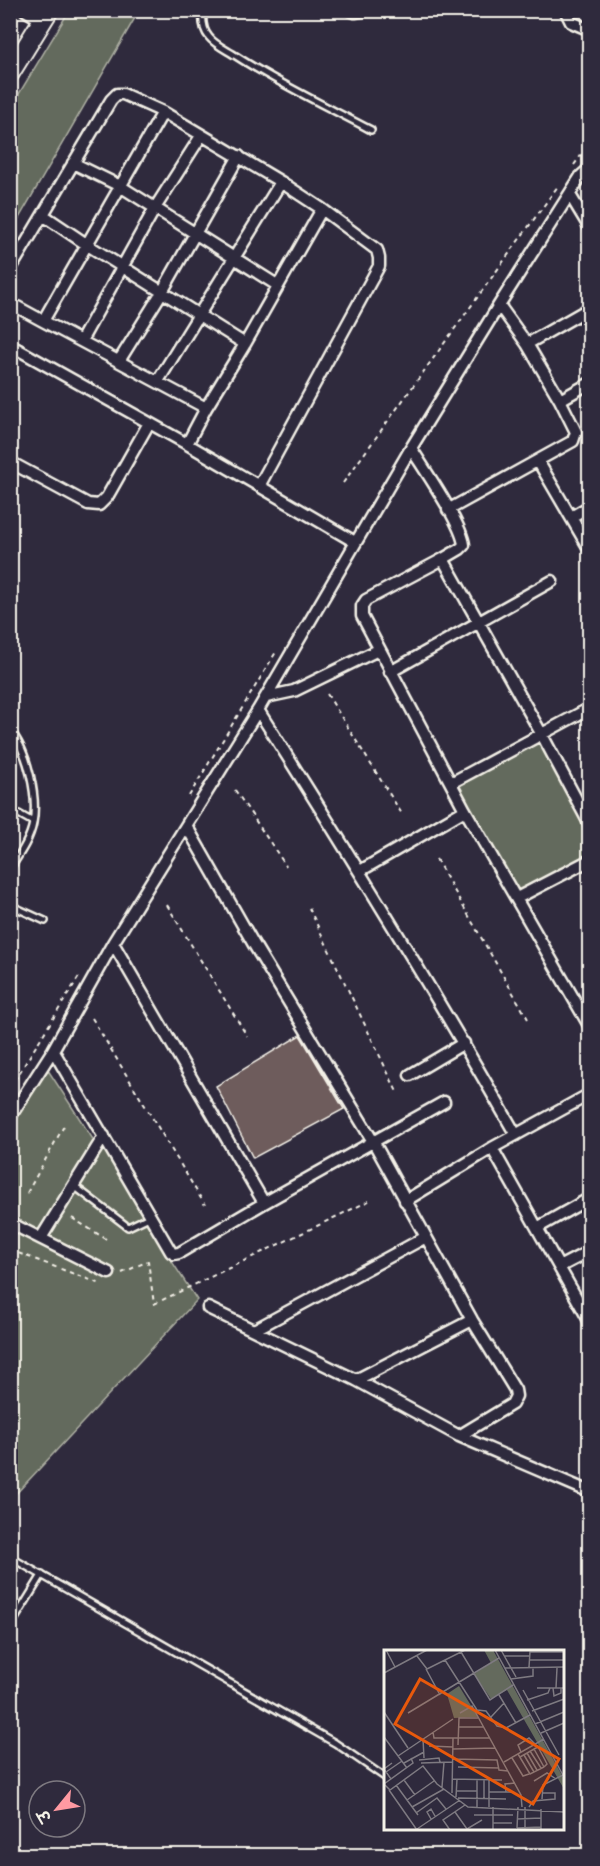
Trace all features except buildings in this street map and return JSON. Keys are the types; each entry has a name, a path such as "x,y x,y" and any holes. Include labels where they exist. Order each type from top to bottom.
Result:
{"main road":[{"path":"10,73 46,16"}],"street":[{"path":"25,10 46,16"},
{"path":"350,10 355,12 366,10"},
{"path":"565,10 571,22 590,30"},
{"path":"10,270 111,100 117,94 123,94 163,112 239,156 322,209 377,250 379,266 260,486"},
{"path":"43,321 163,112"},
{"path":"81,341 155,208 201,136"},
{"path":"119,361 239,156"},
{"path":"73,163 120,186 277,285"},
{"path":"10,1117 53,1050 113,944 266,697 355,542 499,304 581,176 590,168"},
{"path":"158,381 281,182"},
{"path":"570,195 590,228"},
{"path":"187,444 322,209"},
{"path":"43,215 245,344"},
{"path":"10,303 206,408"},
{"path":"448,510 568,446 576,436 574,427 560,400 499,304"},
{"path":"526,344 590,308"},
{"path":"10,345 355,542"},
{"path":"560,400 590,383"},
{"path":"10,462 88,504 99,505 107,497 149,423"},
{"path":"411,448 448,510 464,545 443,559 366,600 362,606 362,616 378,650 465,810 586,1015 590,1027"},
{"path":"538,461 590,550"},
{"path":"571,517 590,506"},
{"path":"443,559 590,825"},
{"path":"390,672 552,581"},
{"path":"266,697 294,691 378,650"},
{"path":"451,783 590,708"},
{"path":"258,710 360,871 464,1043 516,1135"},
{"path":"360,871 465,810"},
{"path":"186,827 374,1143 472,1320 515,1390 515,1401 509,1406 459,1436"},
{"path":"517,898 590,860"},
{"path":"113,944 264,1203"},
{"path":"411,1075 464,1043"},
{"path":"53,1050 149,1217 171,1252 177,1254 444,1102"},
{"path":"405,1201 492,1148 590,1094"},
{"path":"41,1238 104,1136"},
{"path":"492,1148 590,1322"},
{"path":"537,1228 590,1198"},
{"path":"10,1223 109,1273"},
{"path":"254,1330 426,1237"},
{"path":"559,1267 590,1251"},
{"path":"208,1308 356,1380 459,1436 590,1492"},
{"path":"356,1380 472,1320"}],"lane":[{"path":"203,10 202,19 206,31 217,44 246,63 371,130"},
{"path":"10,730 26,758 34,806 33,822 27,843 10,869"},
{"path":"10,809 33,822"},
{"path":"10,905 45,921"},
{"path":"74,1185 128,1227 149,1217"},
{"path":"10,1557 335,1743 384,1777"},
{"path":"10,1627 42,1575"}],"path":[{"path":"568,172 590,143"},
{"path":"344,483 561,182"},
{"path":"327,694 402,814"},
{"path":"235,790 286,866"},
{"path":"436,859 528,1019"},
{"path":"167,905 247,1036"},
{"path":"309,908 398,1094"},
{"path":"92,1018 205,1205"},
{"path":"27,1193 65,1124"},
{"path":"72,1218 106,1239"}],"green space":[{"path":"69,11 139,11 11,232 11,107"},
{"path":"539,735 589,828 589,853 518,897 454,783"},
{"path":"44,1064 98,1147 101,1142 145,1220 197,1300 11,1499 11,1126"}]}
